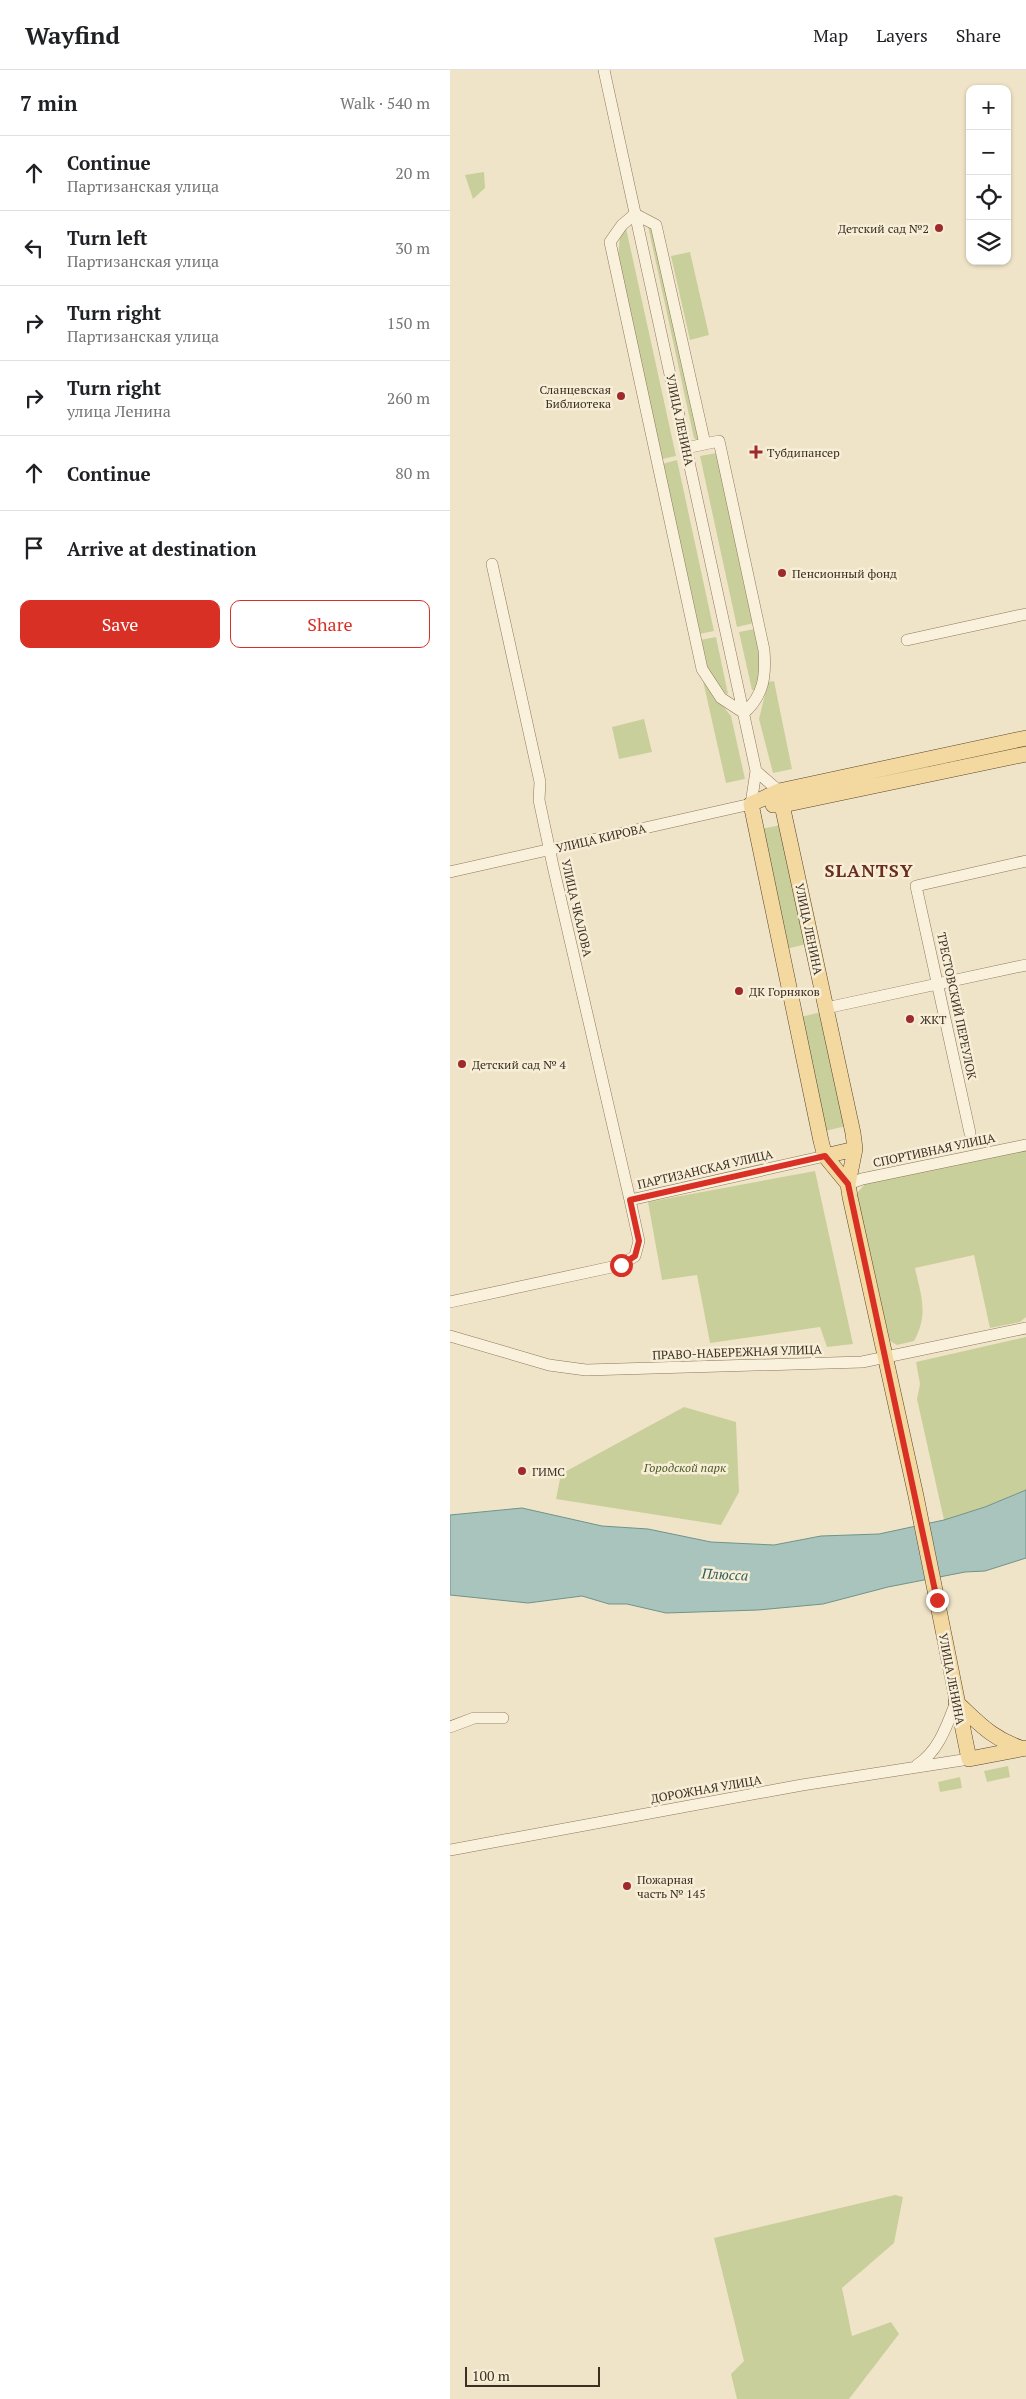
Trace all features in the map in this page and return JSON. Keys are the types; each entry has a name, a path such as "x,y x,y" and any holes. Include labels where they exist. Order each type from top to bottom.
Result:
{"main road":[{"name":"УЛИЦА КИРОВА","path":"781,798 1026,738"},
{"name":"УЛИЦА КИРОВА","path":"751,804 1026,754"},
{"name":"УЛИЦА ЛЕНИНА","path":"781,798 855,1149 848,1184 916,1496 968,1759"},
{"name":"УЛИЦА ЛЕНИНА","path":"751,804 825,1156 848,1184"},
{"path":"825,1156 855,1149"},
{"path":"956,1702 996,1738 1024,1748"},
{"path":"968,1759 1024,1748"}],"street":[{"name":"УЛИЦА ЛЕНИНА","path":"604,70 756,771 751,804"},
{"path":"686,448 720,441 764,650 765,668 757,701 744,713 722,698 702,670 657,464 610,242 622,225 635,214 656,224 705,444"},
{"name":"УЛИЦА ЧКАЛОВА","path":"492,564 540,782 539,800 630,1200"},
{"path":"907,640 1026,614"},
{"path":"756,771 781,798"},
{"name":"УЛИЦА КИРОВА","path":"450,872 751,804"},
{"name":"ТРЕСТОВСКИЙ ПЕРЕУЛОК","path":"970,1132 916,886 1026,861"},
{"path":"826,1008 1026,966"},
{"name":"СПОРТИВНАЯ УЛИЦА","path":"848,1184 862,1179 1026,1145"},
{"name":"ПАРТИЗАНСКАЯ УЛИЦА","path":"450,1302 621,1265 635,1256 639,1241 630,1200 825,1156"},
{"name":"ПРАВО-НАБЕРЕЖНАЯ УЛИЦА","path":"450,1336 549,1365 586,1370 862,1362 1026,1328"},
{"path":"914,1767 926,1759 935,1748 956,1702"},
{"path":"450,1727 474,1718 503,1718"},
{"name":"ДОРОЖНАЯ УЛИЦА","path":"450,1850 968,1759"}],"green space":[{"path":"484,172 485,188 473,199 465,175"},
{"path":"651,224 700,440 694,438 648,226"},
{"path":"626,228 676,456 662,459 618,258 620,235"},
{"path":"690,252 709,335 690,340 671,256"},
{"path":"717,453 754,623 737,627 700,456"},
{"path":"677,460 714,631 699,634 662,464"},
{"path":"755,629 759,652 760,676 755,690 752,690 739,632"},
{"path":"716,637 728,694 723,693 708,670 700,640"},
{"path":"703,681 731,716 745,779 726,783"},
{"path":"774,681 792,769 773,773 759,719 768,682"},
{"path":"644,719 652,752 619,759 612,727"},
{"path":"781,825 807,944 786,949 761,829"},
{"path":"821,1012 846,1126 825,1131 801,1017"},
{"path":"1026,1149 1026,1317 1020,1322 990,1328 974,1255 915,1268 922,1305 919,1331 914,1341 897,1345 890,1341 856,1194 866,1183"},
{"path":"815,1171 853,1344 827,1347 820,1327 710,1343 697,1275 662,1280 648,1202"},
{"path":"1026,1337 1026,1490 985,1507 944,1520 917,1399 920,1384 916,1362"},
{"name":"Городской парк","path":"684,1407 736,1422 739,1492 721,1525 556,1499 561,1474"},
{"path":"1008,1766 1010,1777 987,1782 984,1771"},
{"path":"960,1777 962,1788 940,1792 938,1782"},
{"path":"895,2195 903,2197 894,2243 842,2288 852,2336 891,2322 899,2334 849,2399 737,2399 731,2374 744,2361 714,2238"}],"water":[{"name":"Плюсса","path":"1026,1490 1026,1558 985,1571 965,1572 888,1587 823,1604 758,1610 666,1613 627,1604 609,1604 582,1596 528,1603 450,1595 450,1515 522,1508 602,1526 648,1529 711,1542 774,1545 821,1536 879,1534 944,1520 985,1507"}],"place":[{"name":"Детский сад №2","path":"939,228"},
{"name":"Сланцевская Библиотека","path":"621,396"},
{"name":"Тубдипансер","path":"756,452"},
{"name":"Пенсионный фонд","path":"782,573"},
{"name":"ДК Горняков","path":"739,991"},
{"name":"ЖКТ","path":"910,1019"},
{"name":"Детский сад № 4","path":"462,1064"},
{"name":"ГИМС","path":"522,1471"},
{"name":"Пожарная часть № 145","path":"627,1886"}],"district":[{"name":"SLANTSY","path":"869,870"}],"route":[{"path":"621,1265 635,1256 639,1241 630,1200 825,1156 838,1175 848,1184 937,1600"}]}
